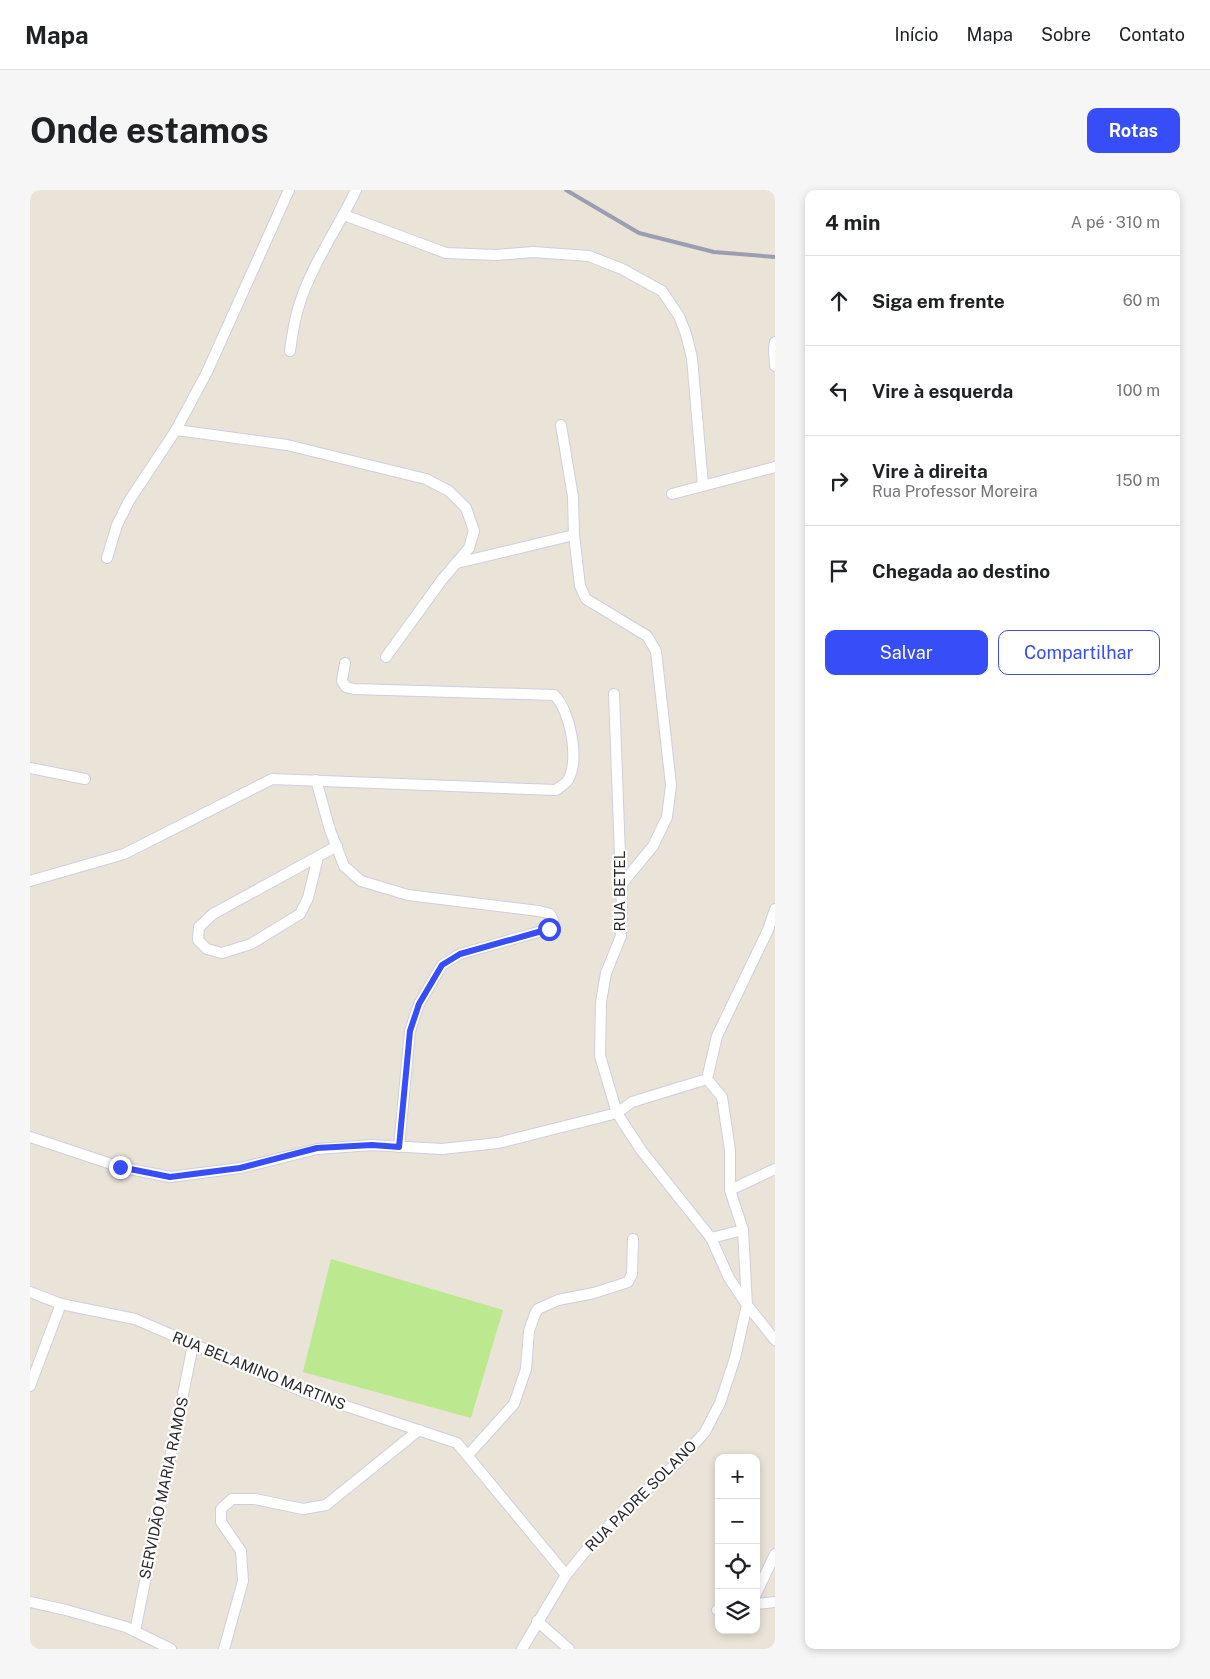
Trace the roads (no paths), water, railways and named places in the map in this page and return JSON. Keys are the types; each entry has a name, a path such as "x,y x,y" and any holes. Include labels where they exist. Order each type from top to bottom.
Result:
{"street":[{"path":"107,558 117,525 129,501 176,430 207,372 289,190"},
{"path":"290,351 298,309 309,278 356,190"},
{"path":"344,215 446,253 496,255 533,252 588,256 622,269 662,292 679,316 692,358 703,485"},
{"path":"775,342 775,366"},
{"path":"561,425 573,497 574,535 580,586 586,599 647,636 656,651 671,786 667,816 652,846 621,885"},
{"path":"176,430 287,445 426,479 450,491 466,508 474,531 469,548 441,581 386,657"},
{"path":"672,494 775,467"},
{"path":"457,563 574,535"},
{"path":"30,881 124,854 272,779 362,784 556,790 568,780 573,761 571,732 560,701 554,695 354,689 346,687 342,681 345,663"},
{"name":"RUA BETEL","path":"614,694 622,909 620,936 606,973 601,1002 600,1056 617,1113 641,1150 711,1238 730,1278 747,1305 775,1340"},
{"path":"30,768 86,779"},
{"path":"316,780 344,866 361,881 408,895 539,911 550,914 554,920 553,925 549,929 460,954 442,965 419,1004 410,1031 399,1147"},
{"path":"318,857 308,898 300,914 251,944 222,953 207,949 198,940 199,927 213,914 336,846"},
{"path":"30,1137 120,1167 170,1177 240,1168 317,1148 372,1145 442,1149 498,1143 617,1113 632,1102 707,1079 717,1036 768,930 775,909"},
{"name":"RUA PADRE SOLANO","path":"522,1649 566,1575 594,1541 618,1516 678,1462 704,1432 720,1403 735,1358 747,1305 743,1230 730,1190 730,1150 722,1097 707,1079"},
{"path":"730,1190 775,1169"},
{"path":"711,1238 743,1230"},
{"path":"468,1455 514,1404 526,1369 529,1331 536,1311 558,1300 594,1293 628,1282 632,1274 633,1239"},
{"name":"RUA BELAMINO MARTINS","path":"30,1292 61,1304 135,1320 304,1392 457,1443 566,1575"},
{"path":"30,1386 61,1304"},
{"name":"SERVIDÃO MARIA RAMOS","path":"135,1631 193,1344"},
{"path":"224,1649 243,1581 243,1572 241,1551 221,1522 220,1509 232,1499 255,1499 303,1509 326,1505 418,1430"},
{"path":"758,1589 775,1554"},
{"path":"30,1602 126,1627 171,1649"},
{"path":"760,1604 775,1602"},
{"path":"537,1622 569,1649"}],"railway":[{"path":"566,190 639,233 714,252 775,257"}]}
